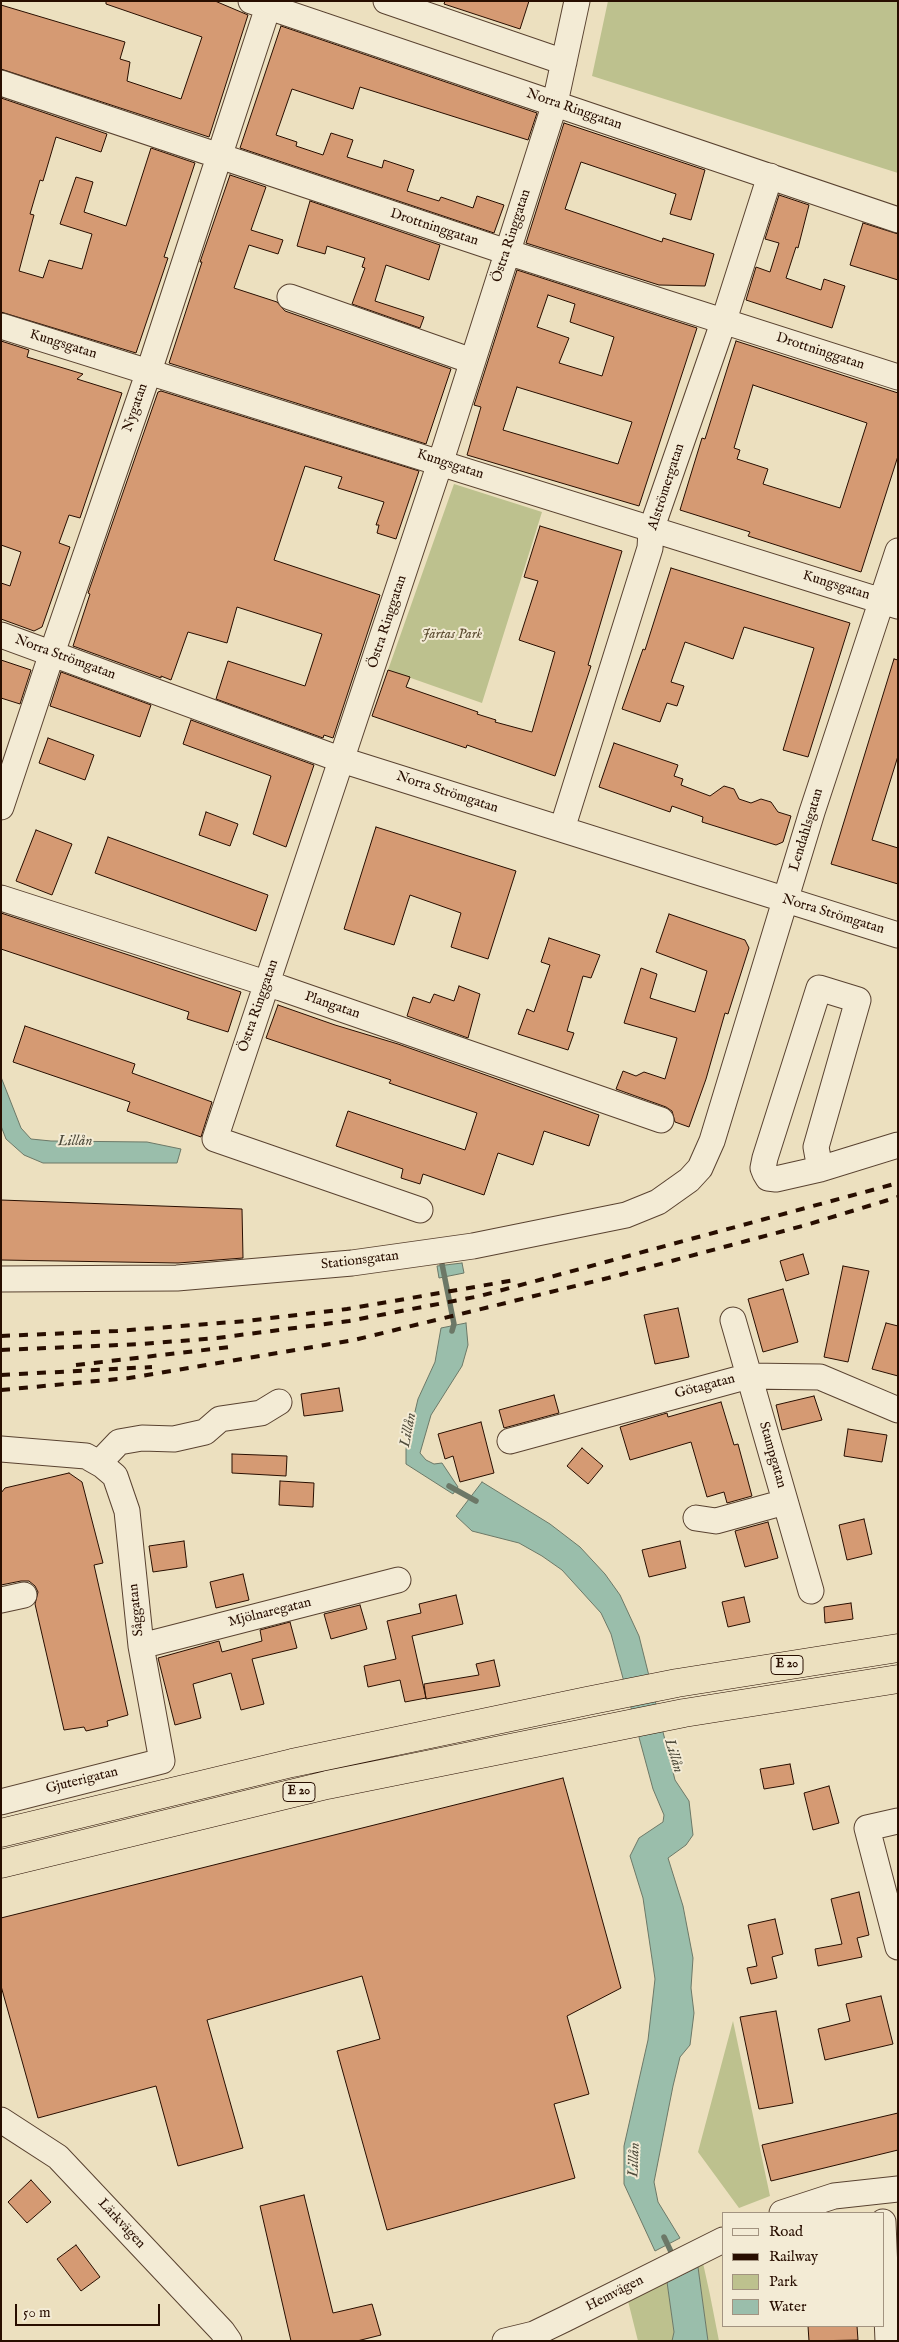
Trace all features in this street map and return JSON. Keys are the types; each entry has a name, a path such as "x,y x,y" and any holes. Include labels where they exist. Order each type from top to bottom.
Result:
{"highway":[{"name":"E 20","path":"1,1832 292,1763 587,1700 677,1683 898,1648"},
{"name":"E 20","path":"1,1864 327,1785 684,1713 898,1679"}],"street":[{"path":"386,1 564,62"},
{"name":"Östra Ringgatan","path":"420,1210 215,1139 268,985 440,462 555,103 577,1"},
{"name":"Norra Ringgatan","path":"263,3 898,220"},
{"name":"Nygatan","path":"1,807 149,371 219,157 263,3"},
{"name":"Drottninggatan","path":"1,83 507,252 898,377"},
{"name":"Alströmergatan","path":"562,829 650,548 651,530 724,320 770,176"},
{"path":"290,298 472,360"},
{"name":"Kungsgatan","path":"1,326 890,603"},
{"name":"Lendahlsgatan","path":"700,1168 712,1141 812,812 890,603 898,550"},
{"name":"Norra Strömgatan","path":"1,635 342,760 898,935"},
{"name":"Plangatan","path":"1,898 268,985 661,1120"},
{"path":"820,1168 816,1147 858,1000 819,988 763,1168 768,1178 776,1179 820,1168 898,1146"},
{"name":"Stationsgatan","path":"1,1279 177,1278 352,1263 473,1246 626,1215 658,1202 689,1180 700,1168"},
{"name":"Stampgatan","path":"732,1320 811,1590"},
{"name":"Götagatan","path":"510,1440 748,1376 820,1377 898,1410"},
{"path":"1,1449 86,1456 101,1464 119,1442 142,1438 174,1439 205,1432 220,1418 261,1414 279,1402"},
{"name":"Såggatan","path":"101,1464 115,1476 127,1511 141,1646 162,1761"},
{"path":"696,1518 716,1521 785,1502"},
{"name":"Mjölnaregatan","path":"141,1646 398,1580"},
{"name":"Gjuterigatan","path":"1,1802 162,1761"},
{"path":"896,1933 867,1828 898,1821"},
{"name":"Lärkvägen","path":"1,2120 58,2157 216,2324 229,2341"},
{"path":"785,2212 834,2196 887,2198"},
{"name":"Hemvägen","path":"505,2341 534,2334 722,2240"},
{"path":"884,2246 888,2341"}],"green space":[{"path":"608,1 898,1 898,173 592,76"},
{"name":"Järtas Park","path":"454,484 542,512 482,703 388,670"},
{"path":"733,2021 770,2196 739,2208 698,2152"},
{"path":"703,2263 719,2341 708,2341 698,2267"},
{"path":"667,2282 674,2332 672,2341 638,2341 628,2301"}],"water":[{"path":"1,1077 21,1128 31,1139 147,1142 181,1149 177,1163 43,1163 24,1155 6,1139 1,1126"},
{"path":"462,1263 464,1273 439,1278 437,1266"},
{"path":"466,1323 468,1345 462,1366 431,1415 420,1453 426,1460 434,1464 442,1463 458,1487 453,1494 406,1464 406,1449 418,1399 435,1362 441,1328"},
{"path":"482,1482 550,1524 580,1547 605,1574 620,1595 639,1636 675,1780 689,1801 693,1835 686,1845 668,1858 683,1906 693,1958 691,1988 694,2013 690,2045 680,2057 673,2086 654,2182 658,2202 680,2238 655,2251 624,2184 624,2146 648,2040 655,1979 643,1898 630,1856 639,1838 663,1822 664,1815 653,1789 611,1634 601,1613 562,1570 542,1556 519,1543 472,1531 456,1516"},
{"path":"698,2267 708,2341 672,2341 674,2332 667,2282"}],"building":[{"path":"106,1 215,1 248,15 209,137 1,69 1,5 125,42 120,59 130,62 127,81 181,99 202,37 106,4"},
{"path":"445,1 529,1 520,29 444,4"},
{"path":"281,26 537,113 528,140 360,87 353,109 292,89 276,135 297,142 296,146 323,155 331,133 353,140 347,157 382,168 384,160 414,170 407,191 439,201 441,197 473,208 477,196 504,205 494,233 240,148"},
{"path":"1,98 107,134 101,152 56,137 43,181 40,180 30,214 34,215 19,271 43,278 49,260 82,269 92,234 60,224 76,177 93,182 84,212 126,226 151,148 195,163 164,257 168,258 136,353 1,312"},
{"path":"564,123 705,170 691,220 670,214 676,194 581,162 565,209 662,242 663,238 714,254 705,286 659,285 526,243"},
{"path":"230,175 266,187 251,230 283,240 278,254 249,245 234,288 277,302 285,311 451,369 426,444 169,363 202,262 200,262"},
{"path":"779,195 809,205 798,248 796,247 786,278 821,290 824,279 845,286 832,328 746,300 756,267 770,272 779,243 765,239"},
{"path":"310,201 440,245 429,280 386,265 375,301 424,317 420,328 352,304 365,268 362,267 365,258 327,246 325,254 297,246"},
{"path":"863,223 898,234 898,280 850,265"},
{"path":"517,270 697,328 639,506 467,455 481,407 474,405","holes":["548,295 575,304 570,322 614,337 602,376 559,363 569,338 537,327","517,387 632,422 618,464 503,430"]},
{"path":"1,341 29,350 27,357 83,374 77,379 122,393 80,518 69,515 59,543 70,547 42,627 34,631 1,619 1,583 10,586 21,552 1,545"},
{"path":"736,341 898,393 898,456 861,572 748,536 750,532 680,510 702,438 705,439","holes":["753,385 867,423 840,508 763,484 768,469 737,459 740,450 734,448"]},
{"path":"161,391 419,471 396,539 377,533 379,525 376,525 384,502 338,488 342,477 305,466 274,560 380,595 333,738 324,735 323,738 216,699 228,661 305,686 322,634 237,607 227,643 188,632 171,680 73,646 90,594 88,593 158,392"},
{"path":"540,526 622,551 588,665 591,666 555,776 467,745 466,748 372,716 388,670 410,677 406,687 478,712 477,714 496,720 495,722 532,732 555,652 519,640 538,581 524,577"},
{"path":"671,568 850,623 808,757 783,750 814,648 744,627 733,659 685,642 671,682 684,686 677,706 667,703 660,722 622,709 643,649 645,650"},
{"path":"894,659 898,660 898,756 872,840 898,848 898,884 831,864"},
{"path":"1,660 31,670 20,704 1,698"},
{"path":"61,672 151,705 140,737 50,706"},
{"path":"191,720 314,765 286,847 253,834 271,776 183,744"},
{"path":"48,738 94,755 85,780 39,763"},
{"path":"614,743 678,765 674,776 683,779 681,785 710,796 724,786 734,789 739,799 751,803 761,799 771,802 778,812 791,816 783,842 776,845 702,822 703,817 672,806 670,812 599,787"},
{"path":"206,812 238,824 230,846 199,835"},
{"path":"376,827 516,871 488,959 451,947 461,913 410,895 394,945 344,929"},
{"path":"36,830 72,844 52,895 16,881"},
{"path":"108,837 268,895 256,931 95,873"},
{"path":"1,913 241,992 228,1032 187,1019 189,1012 1,949"},
{"path":"669,914 745,940 749,948 728,1014 725,1013 706,1079 689,1127 675,1122 672,1111 666,1107 616,1089 623,1071 636,1076 644,1072 665,1079 677,1038 624,1023 641,968 657,974 650,998 695,1012 707,971 656,952"},
{"path":"549,938 600,955 591,978 583,976 567,1031 574,1033 568,1050 518,1034 527,1009 534,1012 550,965 541,962"},
{"path":"459,986 480,994 468,1038 407,1016 413,997 430,1003 434,994 454,1001"},
{"path":"278,1005 398,1044 599,1115 589,1146 544,1131 533,1165 498,1153 484,1195 423,1174 420,1184 401,1178 403,1169 336,1146 348,1111 465,1150 477,1113 389,1083 391,1080 266,1038"},
{"path":"25,1026 135,1064 132,1073 212,1102 201,1137 127,1111 130,1102 13,1062"},
{"path":"1,1200 242,1209 243,1258 178,1263 1,1260"},
{"path":"803,1254 809,1274 786,1281 780,1261"},
{"path":"843,1266 869,1271 848,1362 824,1357"},
{"path":"783,1289 798,1342 763,1352 748,1299"},
{"path":"678,1308 689,1357 655,1364 644,1315"},
{"path":"886,1323 898,1326 898,1376 872,1369"},
{"path":"339,1388 343,1411 304,1416 301,1394"},
{"path":"554,1395 559,1413 504,1428 499,1410"},
{"path":"814,1396 822,1420 782,1430 776,1405"},
{"path":"721,1402 734,1445 738,1444 752,1496 727,1503 724,1492 707,1497 691,1442 630,1460 620,1427 667,1413 668,1417"},
{"path":"481,1422 494,1473 460,1482 453,1456 445,1459 438,1434"},
{"path":"848,1429 887,1435 882,1462 844,1456"},
{"path":"582,1448 603,1466 588,1484 567,1466"},
{"path":"232,1454 287,1456 286,1476 232,1473"},
{"path":"69,1473 82,1482 103,1563 94,1565 128,1715 107,1721 108,1726 86,1731 84,1727 64,1730 35,1604 38,1592 35,1586 29,1581 1,1585 1,1493 5,1488"},
{"path":"280,1481 314,1483 313,1507 279,1505"},
{"path":"864,1519 872,1554 847,1560 839,1525"},
{"path":"768,1522 778,1558 745,1567 735,1531"},
{"path":"184,1541 187,1567 153,1572 149,1546"},
{"path":"680,1541 686,1568 649,1577 642,1550"},
{"path":"243,1574 249,1600 216,1608 210,1582"},
{"path":"456,1595 463,1624 412,1636 426,1698 405,1702 400,1680 368,1687 364,1666 396,1659 387,1621 421,1613 419,1604"},
{"path":"744,1597 750,1622 728,1627 722,1602"},
{"path":"851,1603 853,1619 825,1623 824,1607"},
{"path":"360,1605 367,1629 331,1639 324,1614"},
{"path":"290,1622 297,1648 252,1659 264,1704 241,1710 231,1673 193,1684 201,1718 175,1725 158,1658 219,1641 222,1652 262,1641 260,1630"},
{"path":"494,1660 500,1686 426,1699 424,1684 479,1675 476,1664"},
{"path":"790,1764 794,1784 764,1789 760,1769"},
{"path":"563,1778 621,1988 567,2016 589,2094 554,2104 575,2178 387,2230 337,2051 380,2039 362,1976 207,2020 243,2148 178,2166 156,2086 38,2118 1,1986 1,1918"},
{"path":"829,1786 839,1823 813,1830 804,1793"},
{"path":"859,1892 869,1935 857,1938 862,1957 818,1966 815,1949 842,1944 831,1899"},
{"path":"775,1919 783,1954 772,1957 777,1978 751,1984 747,1968 757,1966 748,1925"},
{"path":"881,1996 893,2044 825,2060 818,2029 850,2021 846,2004"},
{"path":"776,2011 793,2103 759,2109 740,2017"},
{"path":"898,2113 898,2150 771,2181 762,2145"},
{"path":"31,2180 51,2202 27,2223 8,2202"},
{"path":"304,2195 333,2313 372,2304 381,2335 357,2341 291,2341 260,2206"},
{"path":"76,2245 100,2277 81,2291 57,2259"},
{"path":"808,2327 857,2327 858,2340 809,2341"}],"waterway":[{"name":"Lillån","path":"442,1264 454,1324 452,1331"},
{"name":"Lillån","path":"449,1486 476,1501"},
{"name":"Lillån","path":"664,2237 674,2258"}],"railway":[{"path":"1,1350 142,1344 217,1338 349,1321 480,1296 898,1183"},
{"path":"1,1390 129,1378 354,1340 608,1278 806,1225 898,1197"},
{"path":"1,1336 117,1331 246,1321 347,1309 515,1280"},
{"path":"76,1365 230,1347"},
{"path":"1,1375 152,1367"}]}
